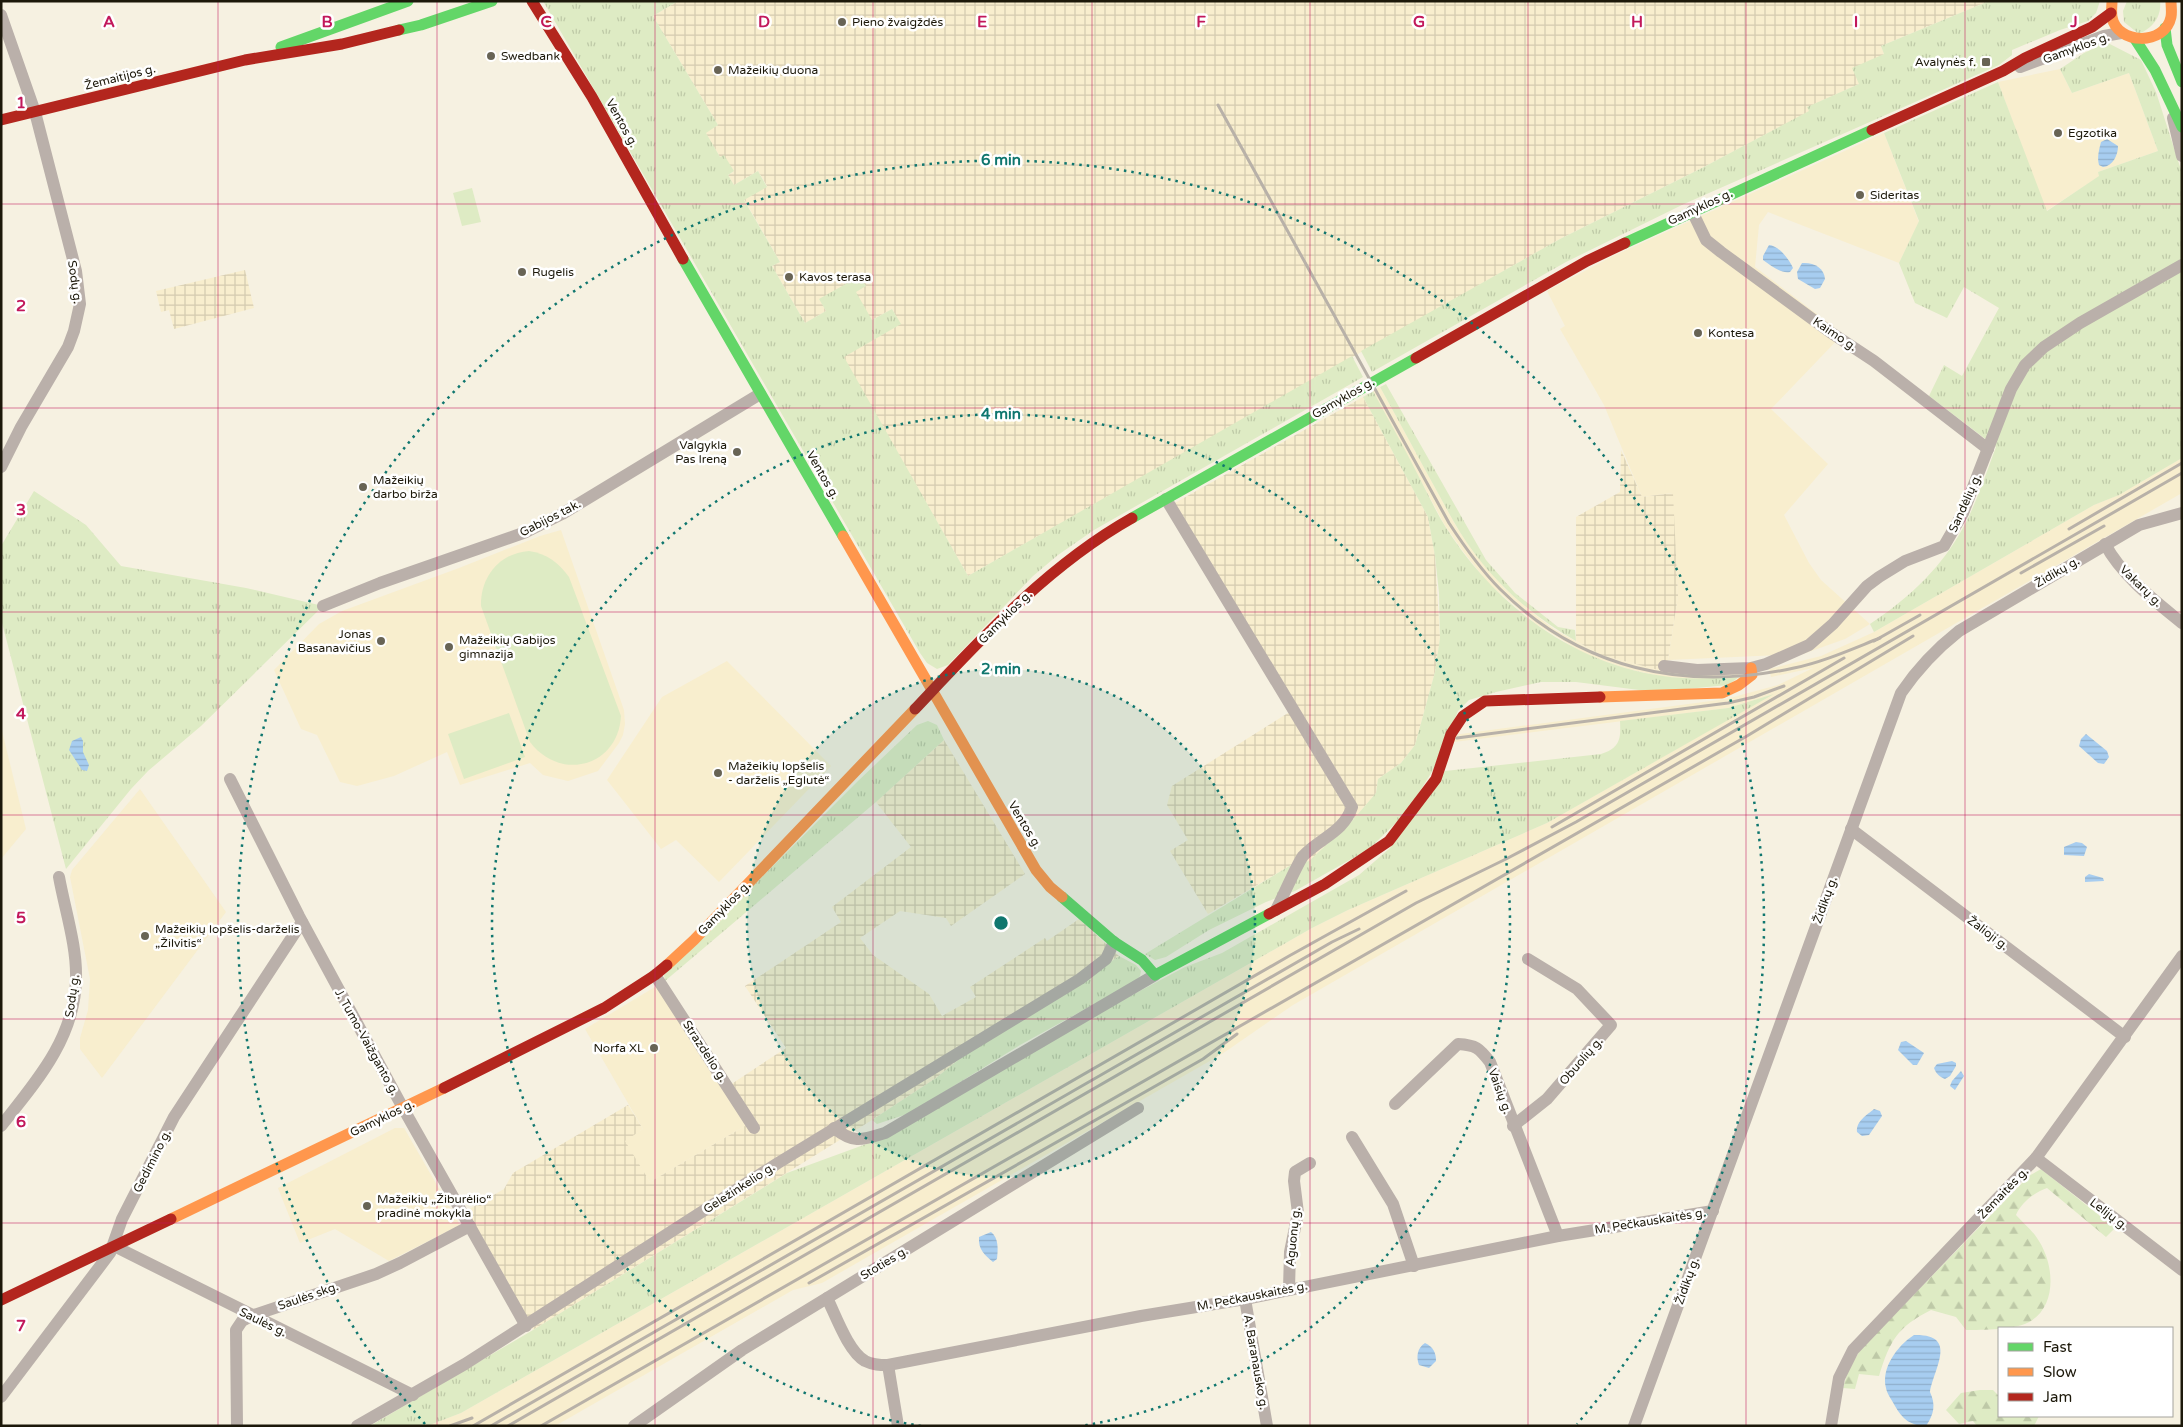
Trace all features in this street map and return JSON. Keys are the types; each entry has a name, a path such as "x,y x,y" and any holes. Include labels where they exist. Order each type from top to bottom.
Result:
{"street":[{"name":"Žemaitijos g.","path":"245,60 408,1"},
{"name":"Žemaitijos g.","path":"1,120 245,60 342,44 421,25 492,1"},
{"name":"Ventos g.","path":"532,1 592,97 760,394 1036,870 1050,887 1114,942 1142,960 1155,975"},
{"path":"2174,4 2165,28 2167,46 2182,82"},
{"path":"2111,7 2114,24 2121,33 2135,39 2152,38 2165,28"},
{"name":"Gamyklos g.","path":"1,1300 403,1108 604,1008 655,975 694,940 1037,584 1059,565 1102,535 1588,261 1692,211 2003,71 2025,58 2092,27 2111,7"},
{"name":"Sodų g.","path":"1,16 35,112 76,271 80,304 68,347 1,467"},
{"name":"Gamyklos g.","path":"2003,71 2029,65 2104,36 2121,33"},
{"path":"2135,39 2150,57 2171,108 2182,126"},
{"path":"2171,108 2182,156"},
{"name":"Kaimo g.","path":"1692,211 1706,240 1830,332 1874,361 1988,450"},
{"name":"Sandėlių g.","path":"1664,666 1697,670 1751,668 1809,645 1833,624 1867,586 1879,577 1905,561 1944,546 1963,513 2011,389 2021,371 2034,354 2080,323 2182,265"},
{"name":"Gabijos tak.","path":"323,606 380,583 526,532 562,514 760,394"},
{"path":"1166,499 1352,807 1349,817 1341,827 1303,857 1276,910"},
{"name":"Židikų g.","path":"1634,1426 1901,693 1917,669 1941,645 1959,631 2105,544 2139,526 2182,513"},
{"name":"Vakarų g.","path":"2105,544 2114,559 2148,594 2182,623"},
{"path":"834,1128 847,1139 867,1139 885,1133 1155,975 1325,884 1389,841 1436,779 1451,734 1463,716 1485,701 1722,693 1739,685 1752,674 1751,668"},
{"name":"J. Tumo-Vaižganto g.","path":"230,779 302,922 403,1108 526,1326"},
{"name":"Žalioji g.","path":"1851,829 2125,1037"},
{"name":"Sodų g.","path":"1,1126 42,1075 54,1056 71,1014 76,979 75,960 59,877"},
{"name":"Gedimino g.","path":"1,1397 114,1246 116,1231 174,1117 302,922"},
{"name":"Geležinkelio g.","path":"357,1426 526,1326 778,1163 1080,979 1106,959 1114,942"},
{"name":"Žemaitės g.","path":"1831,1426 1839,1378 1853,1350 2036,1158 2182,956"},
{"name":"Obuolių g.","path":"1513,1126 1548,1099 1611,1025 1577,989 1528,959"},
{"name":"Strazdelio g.","path":"655,975 754,1128"},
{"name":"Vaisių g.","path":"1395,1104 1458,1044 1471,1044 1479,1049 1490,1062 1513,1126 1558,1236"},
{"name":"Stoties g.","path":"634,1426 742,1350 1138,1108"},
{"path":"1352,1137 1393,1204 1414,1266"},
{"name":"Lelijų g.","path":"2036,1158 2182,1270"},
{"name":"Aguonų g.","path":"1289,1289 1290,1252 1298,1213 1294,1181 1295,1172 1310,1163"},
{"name":"M. Pečkauskaitės g.","path":"827,1298 853,1351 864,1360 875,1364 888,1365 1141,1316 1245,1299 1558,1236 1713,1211"},
{"name":"Saulės skg.","path":"250,1316 376,1274 470,1226"},
{"name":"Saulės g.","path":"114,1246 250,1316 412,1395"},
{"name":"A. Baranausko g.","path":"1245,1299 1266,1426"},
{"path":"237,1426 236,1330 242,1321 250,1316"},
{"path":"888,1365 898,1426"}],"shaded area":[{"path":"678,1 1989,1 1881,46 1884,54 1859,84 1808,107 1810,111 1702,168 1560,239 968,576 843,357 900,324 892,309 872,320 820,299 826,311 805,323 772,266 780,262 744,199 767,186 758,171 734,185 728,175 733,172 720,157 705,132 718,125 653,16"},
{"path":"2060,69 2072,93 2129,73 2158,151 2098,172 2100,176 2046,211 1998,82"},
{"path":"1884,133 1919,222 1899,263 1768,212 1759,225 1755,267 1843,334 1771,409 1828,464 1784,515 1809,563 1821,580 1870,624 1845,639 1803,654 1668,660 1678,596 1672,493 1642,497 1604,405 1560,329 1565,326 1547,291 1611,257"},
{"path":"245,270 254,308 174,329 169,310 161,312 156,291"},
{"path":"1380,387 1457,528 1475,554 1504,588 1533,613 1555,630 1601,655 1666,672 1738,673 1739,677 1698,679 1664,677 1628,669 1580,651 1536,624 1488,583 1444,524 1373,391"},
{"path":"1363,397 1428,517 1435,556 1440,638 1435,672 1415,745 1401,763 1378,779 1376,793 1351,822 1309,861 1291,865 1208,914 1170,851 1188,840 1167,805 1172,786 1296,708 1173,504"},
{"path":"1621,450 1642,497 1673,493 1678,596 1666,672 1601,655 1576,641 1576,517 1620,492"},
{"path":"2182,458 2182,493 1293,1005 1222,1054 822,1283 793,1290 555,1426 427,1426 461,1413 1312,928 1348,910 1547,823 1771,695 1728,708 1454,742 1453,735 1726,699 1778,685 1813,668 1771,677 1769,669 1821,656 1874,632 2094,505 2119,495"},
{"name":"Mažeikių Gabijos gimnazija","path":"561,530 624,710 625,724 623,735 598,771 568,781 543,775 530,763 460,785 447,752 394,776 357,786 340,782 317,735 301,729 274,670 319,624 342,611 540,536"},
{"name":"Mažeikių lopšelis - darželis „Eglutė“","path":"727,661 831,766 719,882 676,840 661,849 607,780 662,697"},
{"path":"1,727 26,829 1,859"},
{"path":"944,740 1025,874 951,926 946,918 900,911 860,938 873,955 929,994 942,1016 976,997 970,987 1045,938 1047,941 1079,919 1119,956 1079,984 967,1053 936,1078 872,1120 533,1330 466,1211 504,1189 513,1173 628,1105 643,1129 625,1141 650,1182 755,1120 730,1085 786,1048 745,986 841,922 832,907 911,847 876,802"},
{"name":"Mažeikių lopšelis-darželis „Žilvitis“","path":"140,789 226,912 102,1078 80,1049 80,1038 88,1010 90,979 70,877 72,870"},
{"path":"665,981 755,1120 650,1182 624,1141 643,1129 585,1029"},
{"name":"Mažeikių „Žiburėlio“ pradinė mokykla","path":"395,1128 404,1128 460,1225 389,1261 335,1229 300,1243 278,1188"}],"green space":[{"path":"543,1 678,1 653,16 718,125 706,133 720,157 724,155 734,171 728,175 734,185 758,171 767,187 744,200 780,262 772,266 805,323 826,311 819,299 860,276 866,286 856,292 872,320 892,309 901,324 844,357 968,576 1352,356 1363,377 1094,530 1058,555 1033,576 948,665 937,669 927,663 920,653"},
{"path":"1989,1 2100,1 2096,13 2088,21 2060,30 2012,50 2012,55 1999,65 1684,204 1566,262 1372,372 1361,351 1560,239 1702,168 1809,111 1807,107 1859,84 1852,68 1884,54 1881,46"},
{"path":"2127,1 2160,1 2158,17 2148,29 2139,34 2124,22 2123,11"},
{"path":"2104,41 2141,60 2156,92 2182,173 2182,458 2119,495 2094,505 1874,632 1870,624 1896,606 1919,585 1950,549 1970,514 1979,492 1996,447 1929,396 1944,365 1962,376 1999,308 1964,287 1947,318 1915,303 1899,263 1919,221 1884,133 1998,82 2047,211 2099,176 2098,172 2158,151 2129,73 2072,93 2060,69 2097,47 2096,43"},
{"path":"472,188 481,222 462,226 453,193"},
{"path":"1386,384 1486,560 1515,593 1558,627 1575,630 1576,641 1521,603 1485,567 1470,547 1460,533 1380,387"},
{"path":"1373,391 1445,526 1464,554 1486,580 1511,604 1538,625 1566,643 1597,658 1629,669 1682,678 1739,677 1728,685 1655,692 1576,682 1541,682 1469,700 1458,711 1433,770 1407,812 1369,849 1295,891 1266,902 1209,930 1166,957 1155,960 1145,954 1291,865 1309,861 1351,822 1376,793 1378,779 1401,763 1415,745 1435,672 1440,638 1439,593 1435,556 1428,517 1363,397"},
{"path":"34,491 86,525 121,566 246,588 323,606 201,726 148,771 66,869 1,619 1,546"},
{"path":"529,551 541,554 552,560 569,577 621,716 617,733 610,747 599,757 586,763 571,765 556,762 542,754 530,742 481,606 484,586 493,569 509,556"},
{"path":"1774,694 1547,823 1348,910 1312,928 461,1413 427,1426 370,1426 533,1330 787,1173 869,1143 1106,1009 1185,967 1222,953 1359,875 1390,848 1445,771 1601,754 1616,746 1620,733 1620,721 1728,708"},
{"path":"509,713 525,757 464,779 448,734"},
{"path":"928,721 937,725 944,740 876,802 665,981 664,975 859,780 917,725"},
{"path":"1119,956 1136,965 1141,971 1136,981 1020,1045 910,1113 877,1124 872,1120 936,1078 967,1053 1079,984"},
{"path":"2041,1169 2115,1228 2106,1237 2047,1188 2033,1195 2021,1206 2016,1215 2037,1238 2043,1248 2050,1270 2049,1294 2040,1314 2031,1321 2017,1326 1998,1327 1998,1329 1966,1330 1956,1317 1931,1310 1919,1316 1896,1336 1887,1353 1879,1376 1859,1374 1855,1389 1843,1388 1848,1370 1861,1349 2029,1176"},
{"path":"1993,1390 1998,1395 1998,1417 2038,1417 2034,1426 1977,1426 1973,1421 1959,1424 1946,1410 1961,1393"}],"water":[{"path":"2107,139 2118,146 2118,149 2110,165 2103,167 2099,165 2098,154 2101,142"},
{"path":"1769,245 1780,250 1786,257 1793,268 1790,272 1780,271 1763,260"},
{"path":"1802,263 1814,264 1823,271 1825,279 1820,288 1815,289 1798,279 1797,272"},
{"path":"2086,734 2107,751 2109,757 2104,764 2098,763 2079,746 2081,739"},
{"path":"81,737 83,752 89,765 87,771 82,770 69,750 72,741"},
{"path":"2076,842 2082,843 2087,847 2084,856 2064,855 2064,847"},
{"path":"2089,874 2103,878 2104,881 2085,882 2085,877"},
{"path":"1906,1041 1924,1053 1917,1065 1913,1065 1898,1050 1901,1042"},
{"path":"1952,1061 1956,1063 1956,1066 1950,1076 1945,1079 1937,1074 1934,1068 1937,1064"},
{"path":"1961,1071 1964,1076 1955,1090 1950,1086"},
{"path":"1874,1109 1880,1111 1882,1116 1869,1135 1862,1136 1857,1132 1858,1125"},
{"path":"991,1232 997,1241 998,1248 997,1259 993,1262 983,1252 979,1242 979,1237"},
{"path":"1914,1335 1928,1336 1936,1340 1940,1346 1939,1363 1930,1392 1933,1409 1926,1426 1916,1425 1904,1418 1888,1395 1886,1388 1885,1380 1888,1365 1896,1351"},
{"path":"1425,1343 1434,1350 1436,1361 1429,1368 1419,1365 1418,1359 1419,1350"}],"railway":[{"path":"1218,105 1449,523 1466,549 1500,589 1531,616 1564,638 1599,655 1636,668 1674,675 1713,677 1753,675 1794,668 1827,659 1880,638"},
{"path":"2069,529 2182,463"},
{"path":"508,1426 1416,903 1576,822 2182,473"},
{"path":"2021,573 2104,526"},
{"path":"1874,641 1920,615"},
{"path":"541,1426 1747,736 1913,636"},
{"path":"1552,827 1844,658"},
{"path":"1457,738 1728,703 1754,697 1784,686"},
{"path":"473,1426 1289,956 1406,891"},
{"path":"491,1426 1332,942 1359,929"},
{"path":"809,1283 1203,1059 1237,1034"},
{"path":"450,1426 472,1418"}],"traffic: fast":[{"path":"281,47 408,1"},
{"path":"399,30 421,25 492,1"},
{"path":"2165,28 2167,45 2182,82"},
{"path":"2135,39 2155,70 2182,127"},
{"path":"1625,243 1872,130"},
{"path":"683,259 843,536"},
{"path":"1132,518 1416,358"},
{"path":"1062,897 1114,942 1142,960 1155,975 1269,914"}],"traffic: slow":[{"path":"2112,1 2112,17 2116,26 2122,33 2131,37 2141,38 2151,37 2160,33 2167,26 2171,17 2171,1"},
{"path":"843,536 1036,870 1050,887 1062,897"},
{"path":"1600,697 1722,693 1739,685 1752,675 1751,668"},
{"path":"667,965 694,940 915,709"},
{"path":"171,1219 444,1088"}],"traffic: jam":[{"path":"532,1 592,97 683,259"},
{"path":"1872,130 2003,71 2025,58 2092,27 2111,13"},
{"path":"1,120 245,60 342,44 399,30"},
{"path":"1416,358 1587,261 1625,243"},
{"path":"915,709 990,630 1043,581 1101,537 1132,518"},
{"path":"1269,914 1325,884 1389,841 1436,779 1451,734 1463,716 1485,701 1600,697"},
{"path":"444,1088 604,1008 667,965"},
{"path":"1,1300 171,1219"}],"place":[{"name":"Pieno žvaigždės","path":"842,22"},
{"name":"Swedbank","path":"491,56"},
{"name":"Avalynės f.","path":"1986,62"},
{"name":"Mažeikių duona","path":"718,70"},
{"name":"Egzotika","path":"2058,133"},
{"name":"Sideritas","path":"1860,195"},
{"name":"Rugelis","path":"522,272"},
{"name":"Kavos terasa","path":"789,277"},
{"name":"Kontesa","path":"1698,333"},
{"name":"Valgykla Pas Ireną","path":"737,452"},
{"name":"Mažeikių darbo birža","path":"363,487"},
{"name":"Jonas Basanavičius","path":"381,641"},
{"name":"Mažeikių Gabijos gimnazija","path":"449,647"},
{"name":"Mažeikių lopšelis - darželis „Eglutė“","path":"718,773"},
{"name":"Mažeikių lopšelis-darželis „Žilvitis“","path":"145,936"},
{"name":"Norfa XL","path":"654,1048"},
{"name":"Mažeikių „Žiburėlio“ pradinė mokykla","path":"367,1206"}]}
